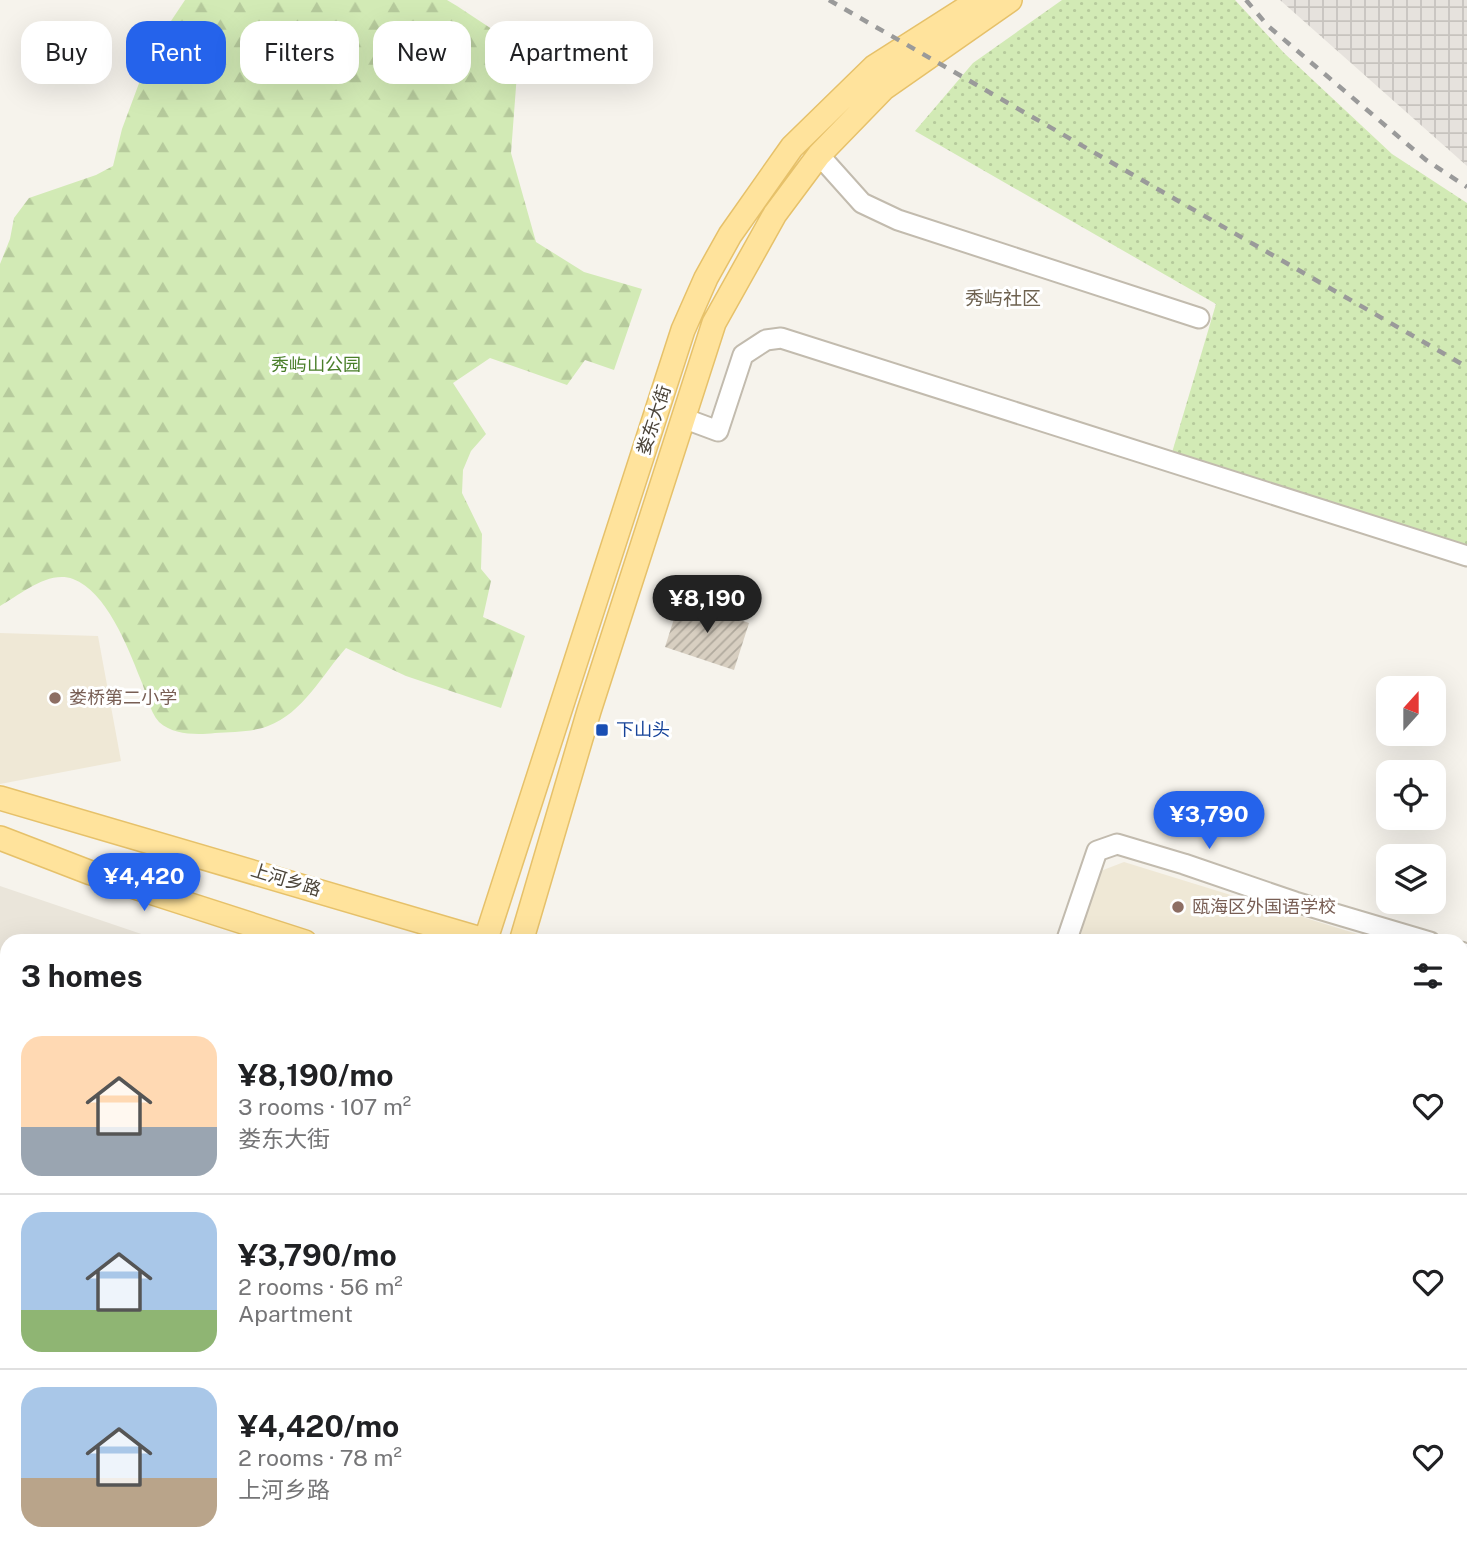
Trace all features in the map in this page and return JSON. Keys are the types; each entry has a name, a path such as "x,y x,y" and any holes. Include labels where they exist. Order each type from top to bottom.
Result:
{"main road":[{"name":"娄东大街","path":"489,934 683,330 706,278 730,235 792,147 873,67 979,0"},
{"name":"娄东大街","path":"522,934 589,711 714,323 775,214 819,155 884,88 1010,0"},
{"name":"上河乡路","path":"0,798 464,934"},
{"path":"0,838 91,873 280,934"}],"street":[{"path":"819,155 862,203 898,220 1199,318"},
{"path":"683,418 718,431 743,355 766,340 781,338 1467,556"},
{"path":"1069,934 1097,851 1117,844 1403,934"}],"path":[{"path":"894,1559 901,1559"}],"shaded area":[{"path":"1280,0 1467,0 1467,166"},
{"name":"娄桥第二小学","path":"0,633 98,636 121,761 0,784"},
{"name":"瓯海区外国语学校","path":"1124,862 1357,934 1081,934 1098,872"},
{"path":"0,886 141,934 0,934"}],"green space":[{"name":"秀屿山公园","path":"185,0 447,0 485,25 485,84 516,84 511,153 536,242 584,272 642,289 614,370 585,360 567,385 490,358 453,383 486,434 471,451 463,470 462,493 482,534 481,569 491,581 483,617 525,636 501,708 406,676 346,648 302,703 268,726 249,731 201,734 178,732 159,722 150,707 129,651 114,621 106,607 85,585 73,579 54,578 35,585 0,606 0,264 10,239 14,218 29,198 96,175 113,166 122,129 139,84 226,84 226,21 171,21"},
{"path":"1062,0 1235,0 1284,53 1392,154 1467,203 1467,551 1171,456 1216,304 915,131 973,63"}],"building":[{"path":"680,600 749,623 734,670 665,647"}],"railway":[{"path":"829,0 1467,367"},
{"path":"1246,0 1268,26 1426,160 1467,187"}],"place":[{"name":"娄桥第二小学","path":"55,698"},
{"name":"下山头","path":"602,730"},
{"name":"瓯海区外国语学校","path":"1178,907"}],"district":[{"name":"秀屿社区","path":"1003,298"}]}
